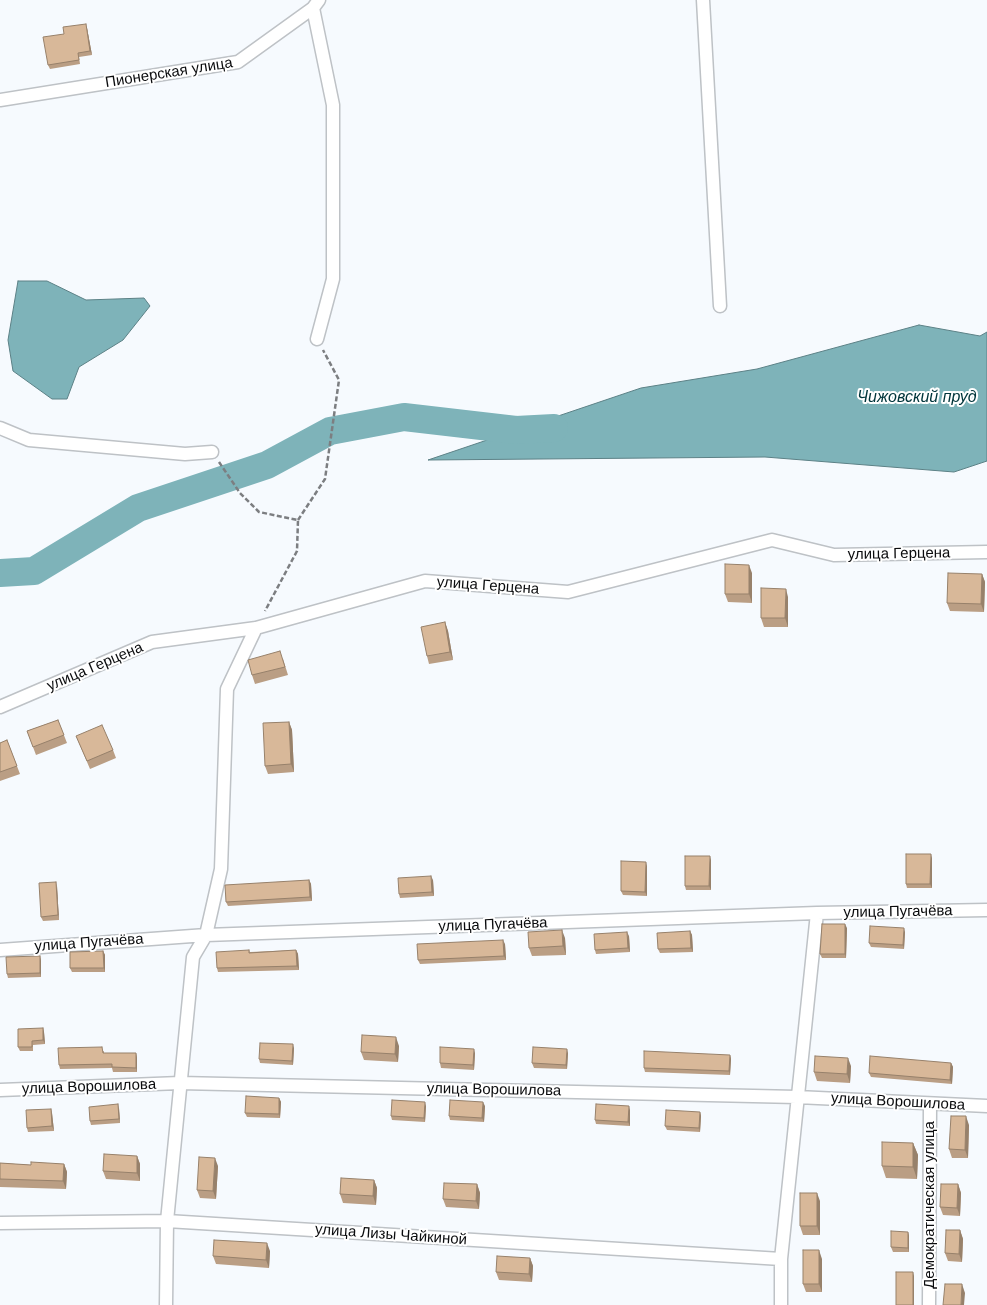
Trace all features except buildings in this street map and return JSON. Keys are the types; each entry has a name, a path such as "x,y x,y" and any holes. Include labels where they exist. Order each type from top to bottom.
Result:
{"street":[{"path":"703,0 720,306"},
{"path":"316,4 334,105 333,279 317,338"},
{"name":"Пионерская улица","path":"0,100 238,62 316,4"},
{"path":"0,428 30,440 185,454 212,452"},
{"name":"улица Герцена","path":"0,707 152,642 256,628 425,581 568,592 772,540 834,556 987,552"},
{"path":"166,1305 168,1221 180,1083 194,956 206,935 221,869 227,688 256,628"},
{"name":"улица Пугачёва","path":"0,950 206,935 817,913 987,910"},
{"path":"781,1305 781,1259 817,913"},
{"name":"улица Ворошилова","path":"0,1090 180,1083 798,1097 930,1105 987,1106"},
{"name":"Демократическая улица","path":"929,1305 930,1105"},
{"name":"улица Лизы Чайкиной","path":"0,1223 168,1221 781,1259"}],"path":[{"path":"256,628 297,551 298,520 325,479 339,380 317,338"},
{"path":"212,452 240,493 258,512 298,520"}],"water":[{"path":"18,281 47,281 86,300 144,298 150,306 123,340 79,367 67,399 52,399 13,371 8,340"},
{"name":"Чижовский пруд","path":"919,325 980,336 987,332 987,461 954,472 765,457 428,460 641,388 757,369"}],"waterway":[{"path":"0,573 34,571 138,508 267,465 330,431 404,417 516,430 554,428"}]}
